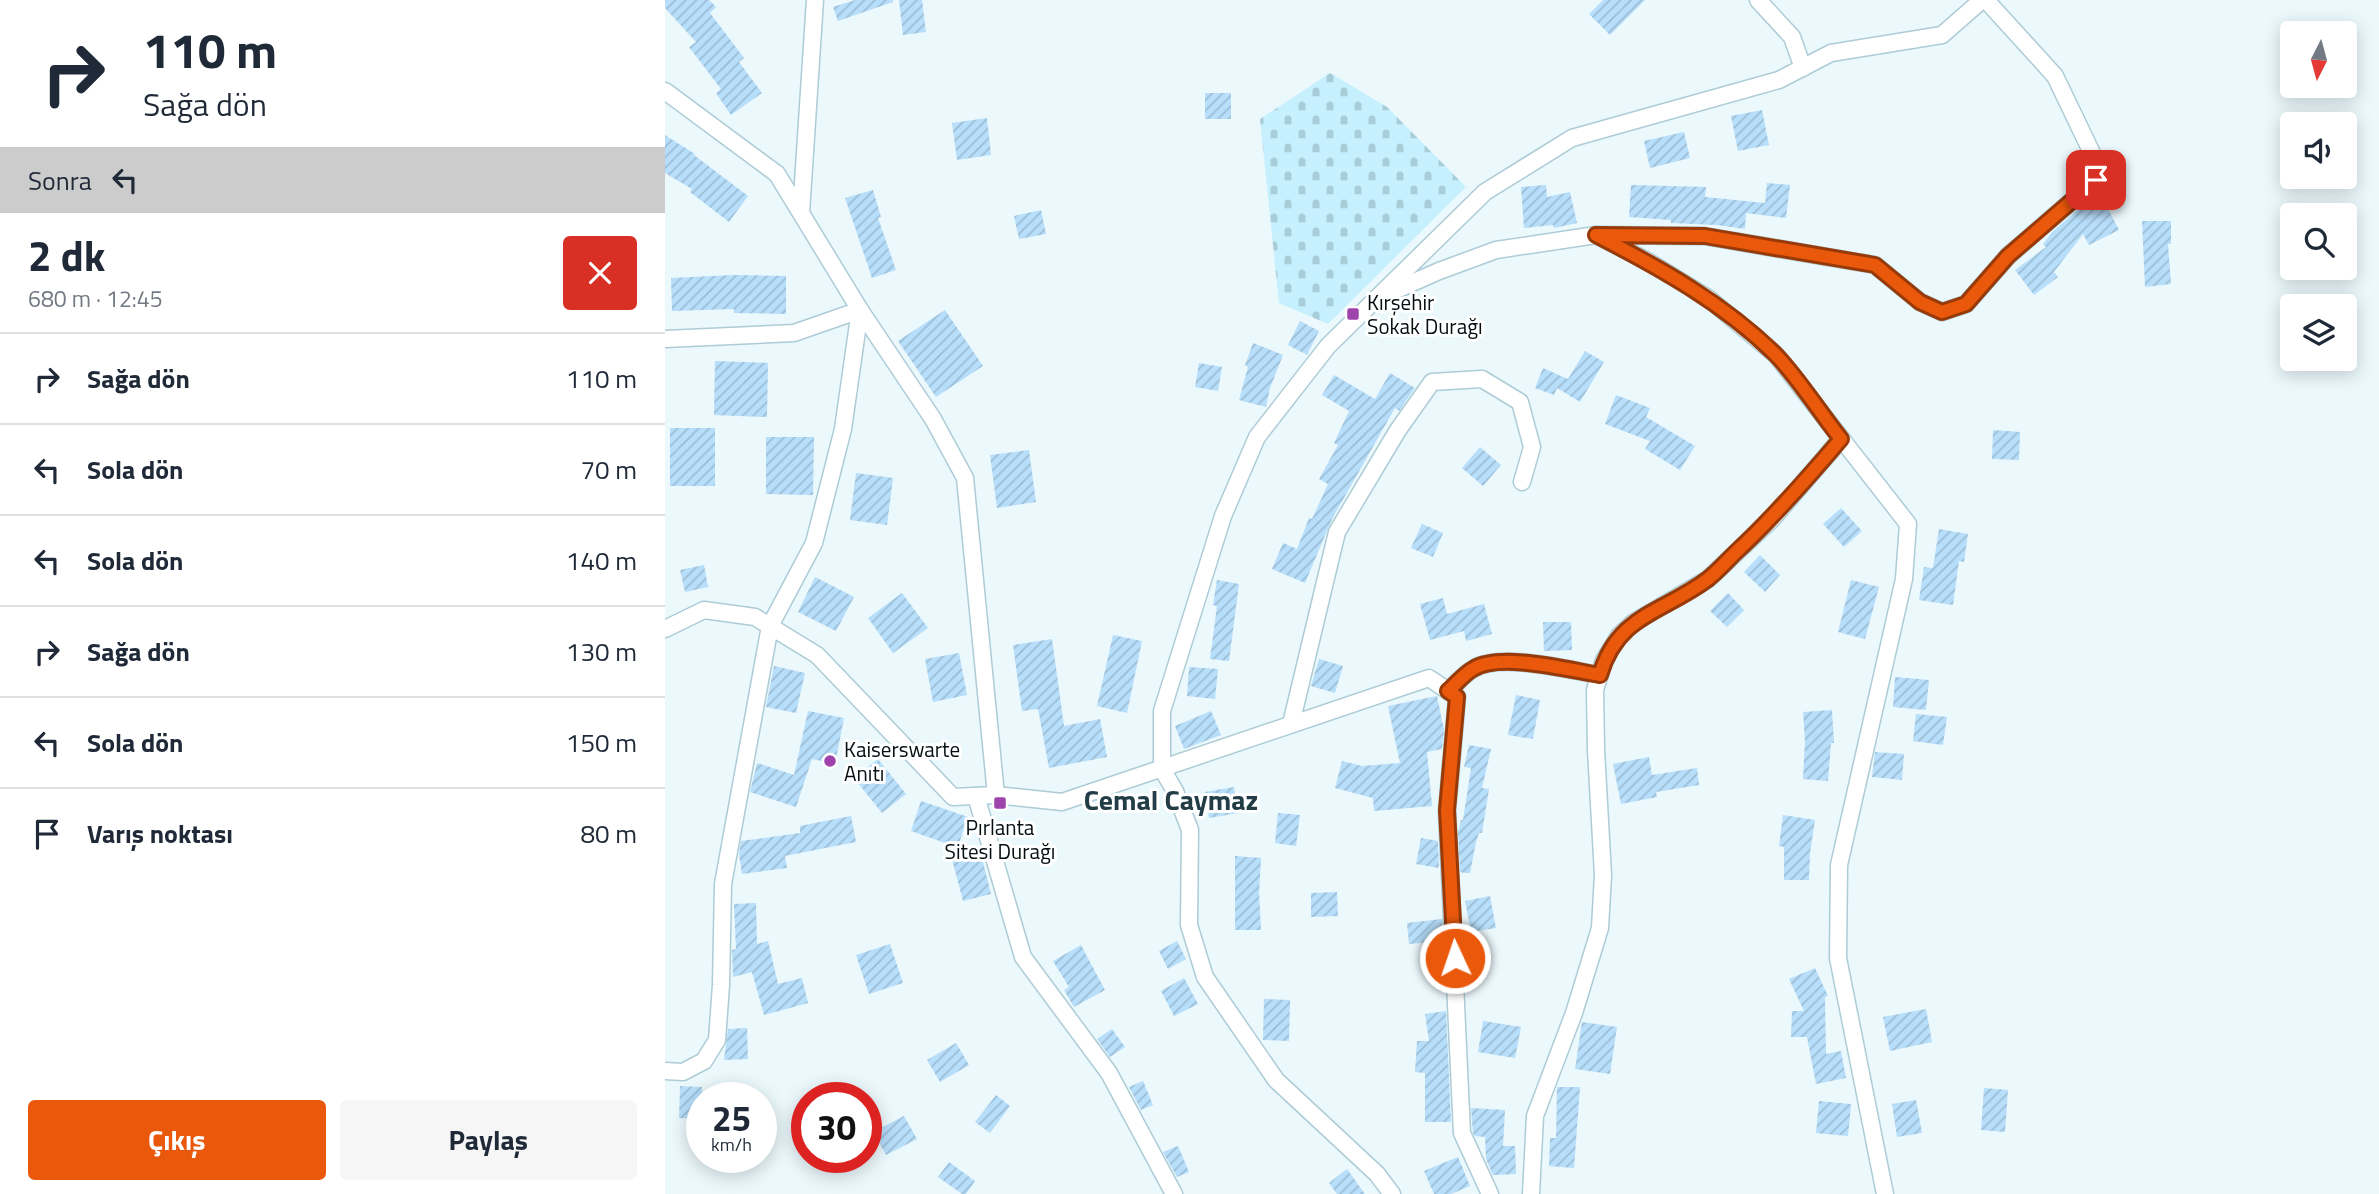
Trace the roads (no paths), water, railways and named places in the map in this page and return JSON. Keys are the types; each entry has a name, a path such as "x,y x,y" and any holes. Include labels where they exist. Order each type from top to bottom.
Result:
{"street":[{"path":"801,213 815,0"},
{"path":"1758,0 1793,37 1803,68"},
{"path":"1376,299 1439,271 1496,250 1596,235 1705,236 1875,265 1920,302 1942,312 1966,304 2008,256 2096,180 2091,151 2055,76 1984,0 1942,35 1831,53 1779,80 1572,138 1485,192 1328,345 1258,438 1223,516 1161,711 1162,769 1175,791 1191,830 1189,925 1205,977 1276,1080 1377,1174 1392,1194"},
{"path":"665,91 777,174 860,310 933,419 965,478 996,795"},
{"path":"1596,235 1649,262 1708,298 1776,355 1908,524 1904,579 1839,865 1838,958 1885,1194"},
{"path":"665,339 794,333 860,310"},
{"path":"665,1071 683,1072 704,1061 717,1040 722,985 723,884 770,626 814,543 843,429 860,310"},
{"path":"1291,724 1337,532 1398,430 1431,382 1482,379 1520,402 1532,447 1522,482"},
{"path":"1531,1194 1535,1116 1574,1013 1600,928 1603,875 1595,690 1604,660 1619,636 1633,623 1707,579 1772,519 1841,439"},
{"path":"665,628 704,610 755,617 817,655 953,797 996,795 1062,802 1429,678 1457,697 1447,810 1462,1133 1490,1194"},
{"path":"1448,691 1473,669 1485,663 1525,662 1600,675"},
{"path":"975,796 1023,957 1109,1073 1174,1194"}],"place":[{"name":"Kırşehir Sokak Durağı","path":"1353,314"},
{"name":"Kaiserswarte Anıtı","path":"830,761"},
{"name":"Pırlanta Sitesi Durağı","path":"1000,803"}],"district":[{"name":"Cemal Caymaz","path":"1171,799"}]}
